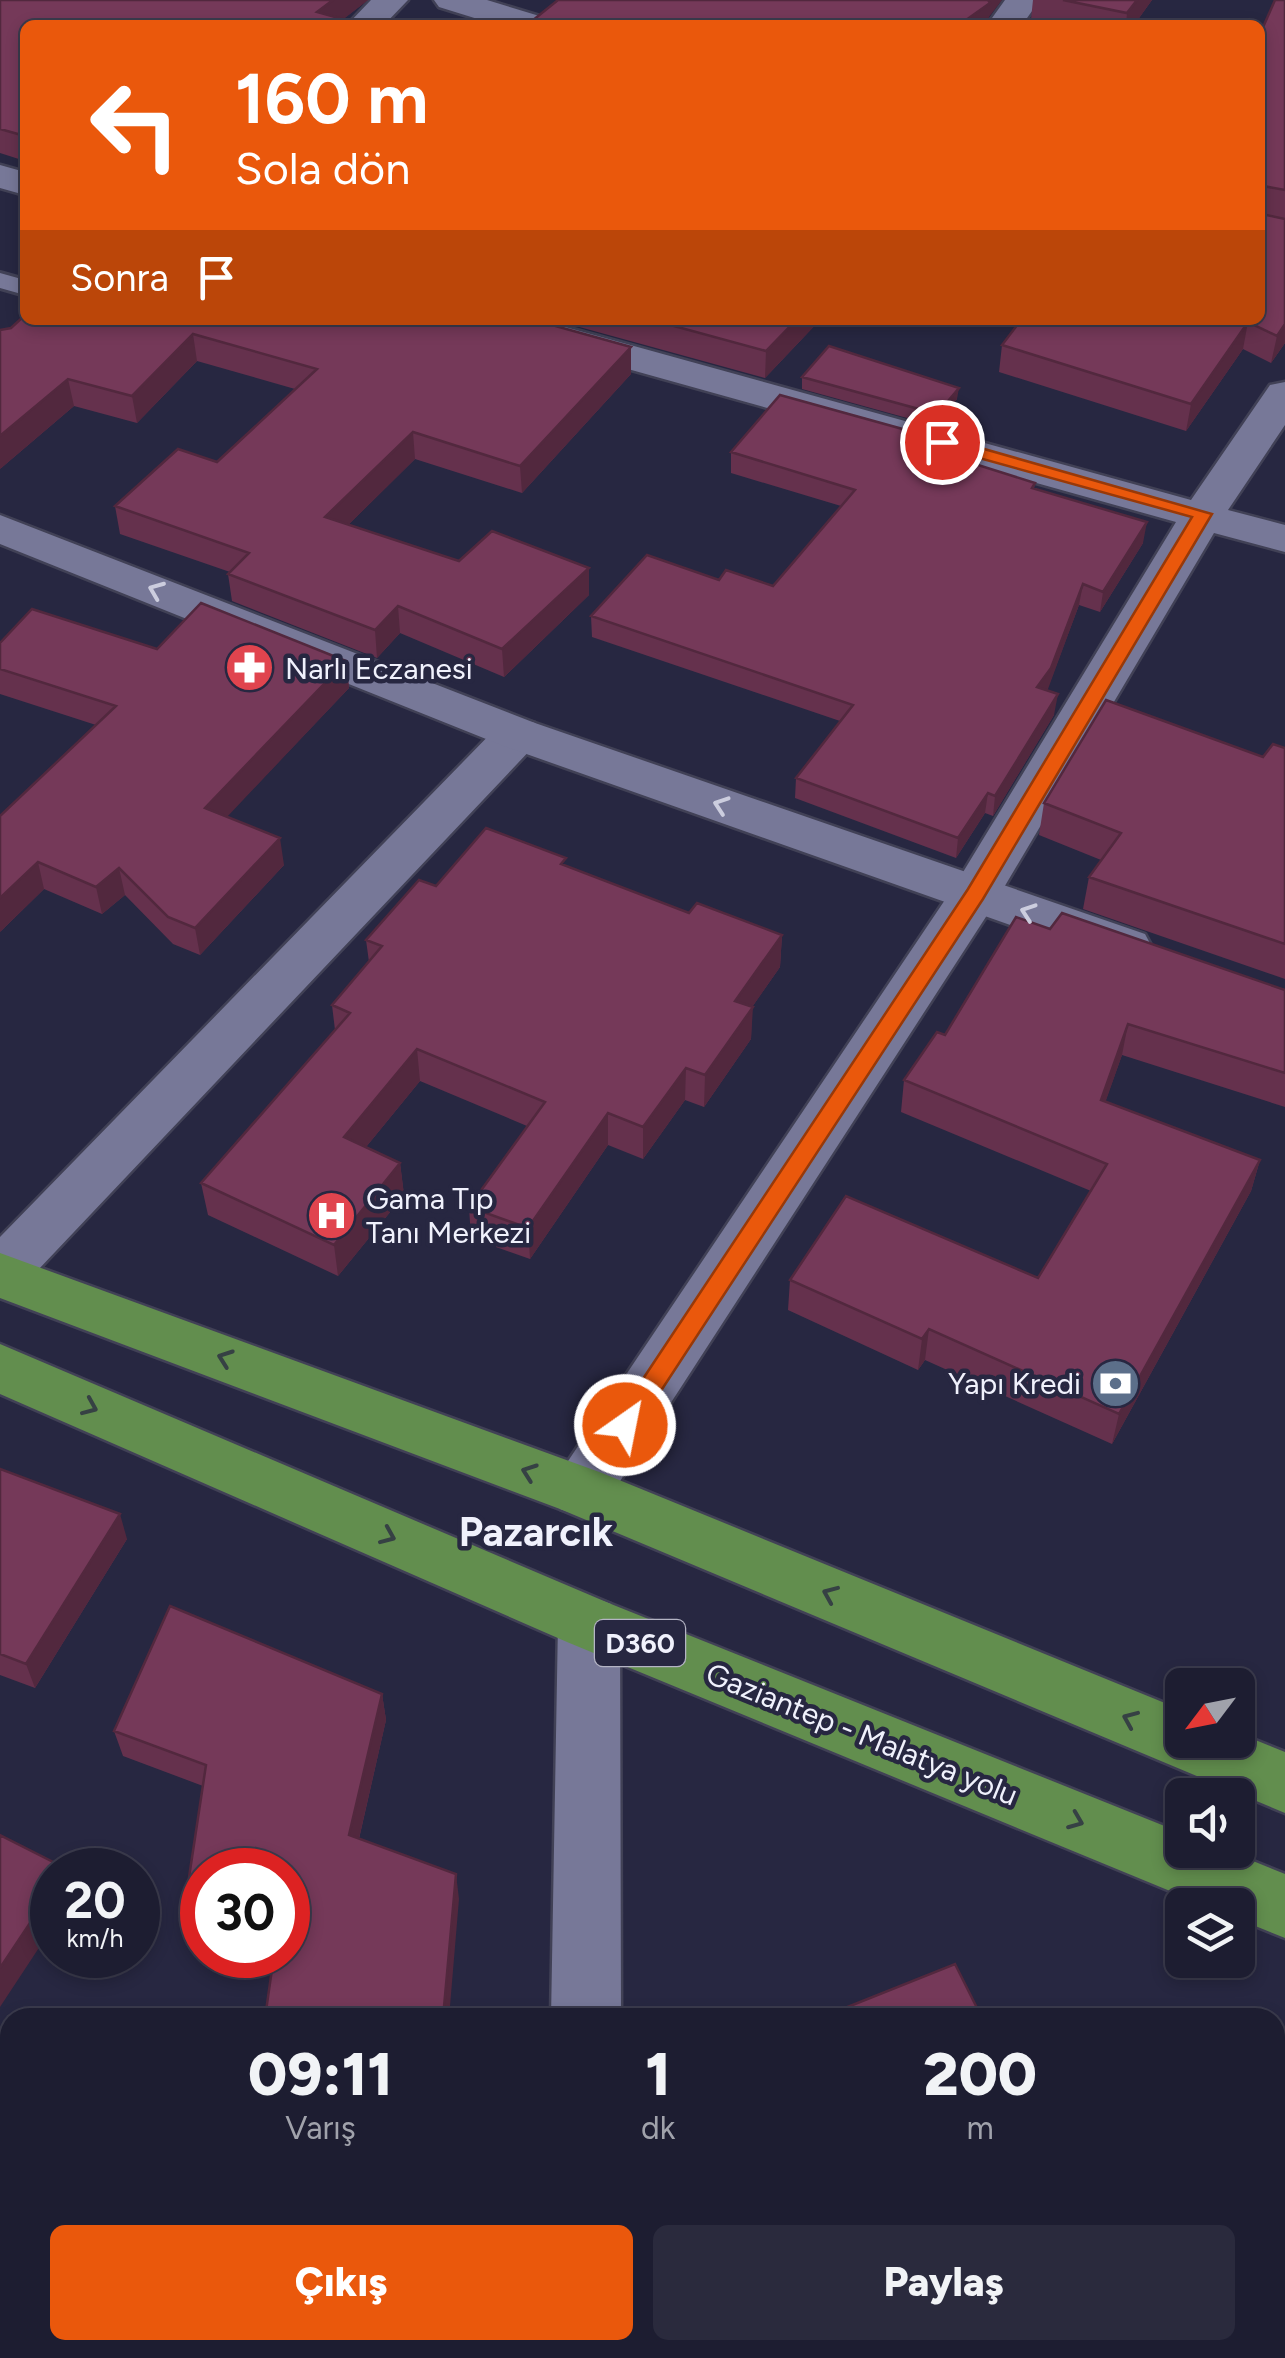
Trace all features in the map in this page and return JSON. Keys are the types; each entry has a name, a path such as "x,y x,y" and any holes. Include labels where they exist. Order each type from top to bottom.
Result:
{"highway":[{"path":"0,1274 582,1491 1285,1783"},
{"name":"Gaziantep - Malatya yolu","path":"0,1368 589,1622 1285,1906"}],"street":[{"path":"369,20 391,0"},
{"path":"451,0 517,20"},
{"path":"1008,20 1023,0"},
{"path":"513,325 1285,539"},
{"path":"582,1491 976,894 1203,514 1285,394"},
{"path":"0,528 518,734 1176,964"},
{"path":"0,1274 518,734"},
{"path":"586,2008 589,1622"}],"building":[{"path":"0,0 333,0 317,12 346,20 20,20 20,135 0,129"},
{"path":"558,0 990,3 966,20 533,20"},
{"path":"1063,0 1137,0 1127,13"},
{"path":"1275,0 1285,0 1285,190 1265,186 1265,23"},
{"path":"1265,215 1285,219 1285,324 1277,336 1254,325 1265,325"},
{"path":"20,320 20,325 552,325 631,347 520,466 413,432 325,517 459,561 492,531 589,568 502,649 398,606 375,630 228,574 249,553 115,506 178,449 217,462 317,369 193,334 132,396 68,379 0,436 0,330 11,328"},
{"path":"670,325 791,325 766,351"},
{"path":"1017,325 1246,325 1191,404 1002,345"},
{"path":"829,346 959,388 937,414 802,377"},
{"path":"780,395 917,433 908,443 1035,483 1032,488 1147,522 1103,592 1083,584 1051,668 1037,687 1058,694 995,796 988,793 958,838 796,778 853,705 591,616 647,555 719,580 726,570 773,586 855,490 731,452"},
{"path":"201,603 346,661 205,808 280,838 195,928 168,917 119,868 96,887 38,862 0,898 0,816 116,706 0,669 0,643 32,609 157,649"},
{"path":"1106,700 1263,757 1273,744 1285,748 1285,944 1089,877 1121,833 1044,803"},
{"path":"486,828 566,858 561,864 689,913 697,903 782,935 735,1001 753,1007 705,1075 686,1068 643,1127 608,1113 528,1228 469,1207 545,1102 417,1049 344,1137 400,1163 334,1245 201,1183 350,1013 332,1005 382,946 366,940 419,880 436,886"},
{"path":"1062,913 1285,990 1285,1073 1128,1024 1101,1100 1260,1160 1119,1414 929,1329 922,1339 790,1280 846,1196 1038,1278 1107,1164 904,1080 937,1032 945,1035 1016,917 1050,929"},
{"path":"0,1469 120,1514 26,1664 0,1654"},
{"path":"170,1606 382,1694 349,1835 456,1874 444,2008 266,2008 271,1978 310,1978 310,1848 193,1848 206,1765 114,1731"},
{"path":"0,1835 30,1850 30,1923 0,1968"},
{"path":"955,1964 977,2008 845,2008"}],"place":[{"name":"Narlı Eczanesi","path":"250,668"},
{"name":"Gama Tıp Tanı Merkezi","path":"331,1215"},
{"name":"Yapı Kredi","path":"1116,1383"}],"district":[{"name":"Pazarcık","path":"536,1532"}],"route":[{"path":"625,1425 976,894 1203,514 942,442"}]}
